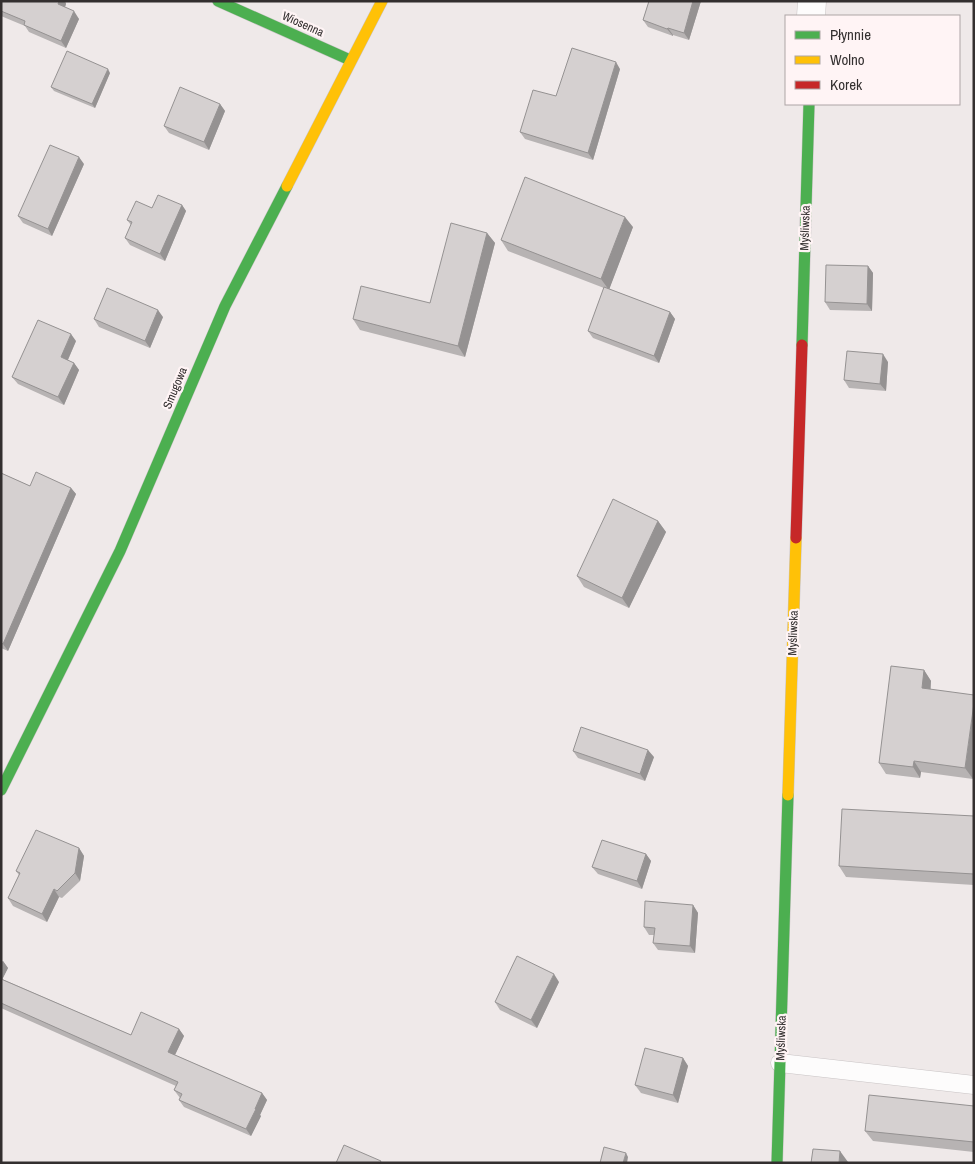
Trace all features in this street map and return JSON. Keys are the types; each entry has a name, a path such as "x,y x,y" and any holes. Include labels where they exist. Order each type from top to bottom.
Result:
{"street":[{"name":"Wiosenna","path":"218,1 350,60"},
{"name":"Smugowa","path":"1,790 120,551 225,306 382,1"},
{"path":"811,15 812,1"},
{"name":"Myśliwska","path":"778,1163 808,105"}],"lane":[{"path":"780,1063 974,1085"}],"building":[{"path":"1,1 59,1 58,4 74,11 61,41 24,25 25,21 1,11"},
{"path":"649,1 693,1 684,33 643,20"},
{"path":"572,48 616,62 588,153 520,132 533,90 556,96"},
{"path":"67,51 108,69 92,104 51,87"},
{"path":"180,87 220,104 204,142 164,126"},
{"path":"50,145 79,157 48,229 18,216"},
{"path":"525,177 625,217 601,279 501,240"},
{"path":"158,195 182,205 160,254 125,238 132,222 127,220 136,201 152,208"},
{"path":"451,223 487,233 458,346 353,319 361,286 430,303"},
{"path":"826,265 868,266 867,304 825,302"},
{"path":"604,287 670,312 654,356 588,331"},
{"path":"107,288 158,310 145,341 94,319"},
{"path":"38,320 71,334 61,357 74,363 58,397 12,377"},
{"path":"847,351 883,354 880,384 844,380"},
{"path":"36,472 71,488 3,644 1,643 1,473 30,486"},
{"path":"613,499 658,521 622,598 577,576"},
{"path":"891,666 924,670 922,688 974,695 965,768 914,761 913,767 879,763"},
{"path":"581,727 648,750 640,774 573,751"},
{"path":"842,809 974,816 974,874 839,866"},
{"path":"36,830 79,848 75,873 57,891 54,889 42,914 8,898 20,873 16,871"},
{"path":"602,840 646,854 637,881 592,867"},
{"path":"645,901 693,905 690,946 653,943 655,928 644,927"},
{"path":"517,956 554,974 531,1020 495,1002"},
{"path":"1,979 131,1035 141,1012 179,1029 168,1052 262,1093 246,1129 179,1100 182,1094 174,1090 178,1082 1,1003"},
{"path":"645,1048 683,1058 673,1095 635,1085"},
{"path":"869,1095 974,1106 974,1142 865,1131"},
{"path":"344,1145 381,1161 380,1163 336,1163"},
{"path":"604,1147 626,1153 623,1163 600,1163"},
{"path":"813,1149 840,1151 839,1163 811,1163"}],"traffic: fast":[{"path":"218,1 350,60"},
{"path":"802,345 809,105"},
{"path":"1,790 120,551 225,306 287,186"},
{"path":"777,1163 788,795"}],"traffic: slow":[{"path":"287,186 382,1"},
{"path":"788,795 796,538"}],"traffic: jam":[{"path":"796,538 802,345"}]}
